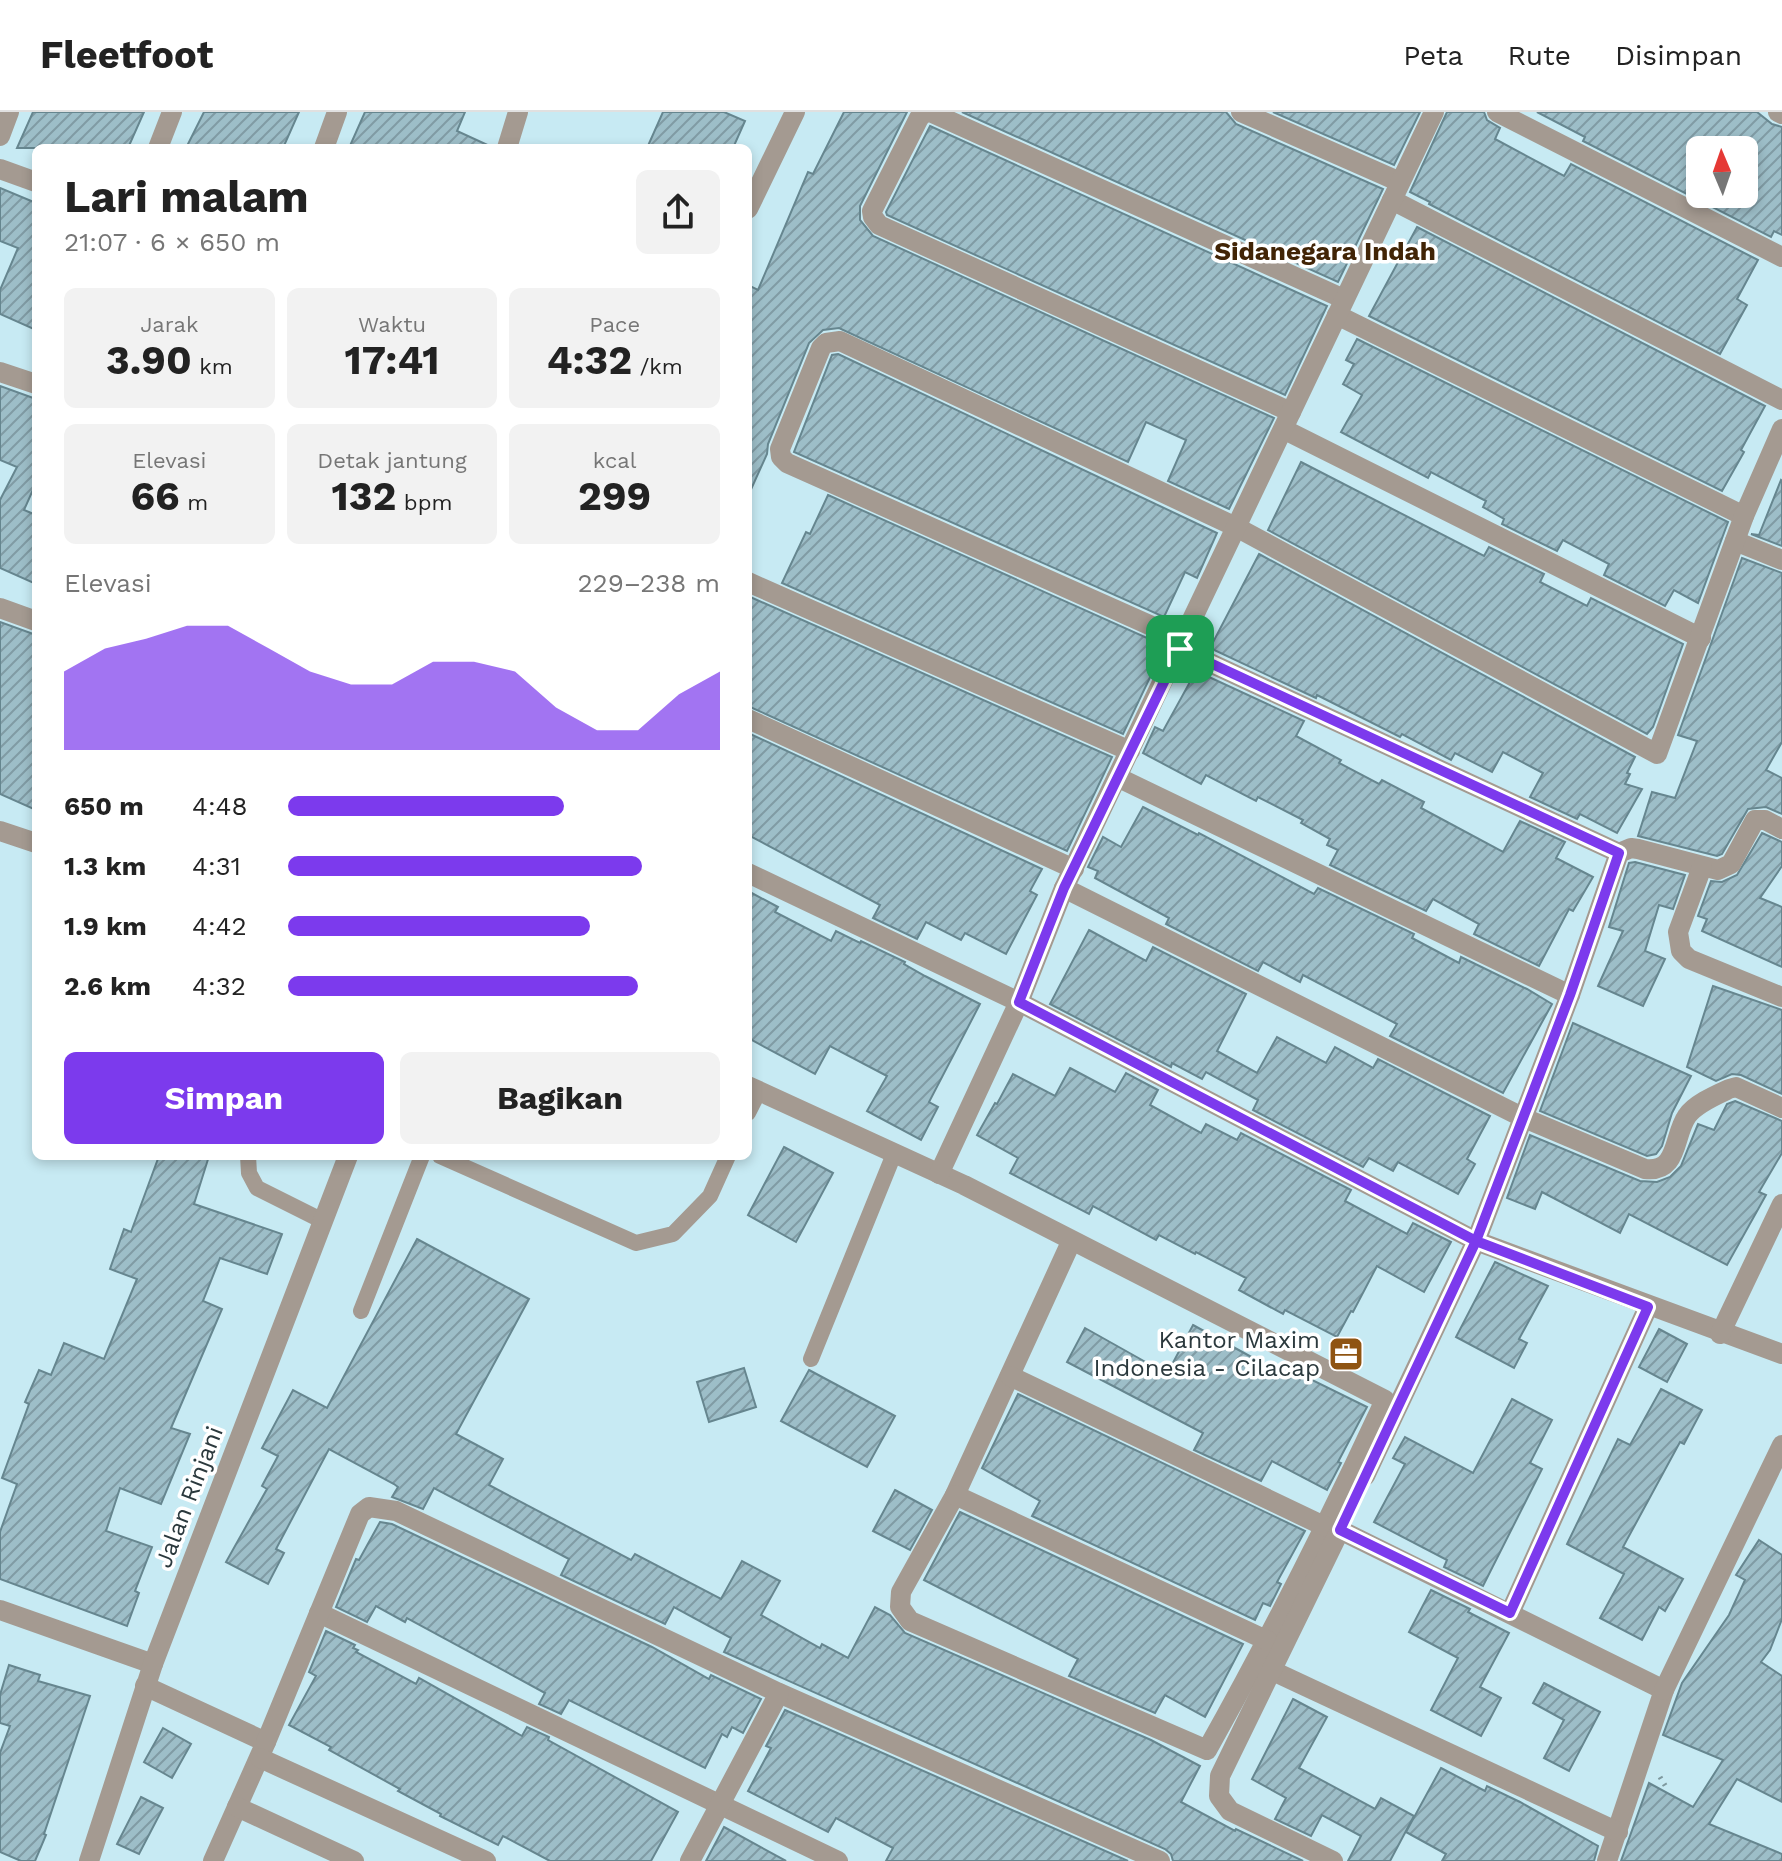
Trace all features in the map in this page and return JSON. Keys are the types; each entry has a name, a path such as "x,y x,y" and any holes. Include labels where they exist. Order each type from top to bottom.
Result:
{"street":[{"path":"0,136 9,112"},
{"path":"160,144 172,112"},
{"path":"325,144 337,112"},
{"path":"508,144 518,112"},
{"path":"752,201 795,112"},
{"path":"1701,638 1288,421 879,225 872,211 919,118 930,112 1341,307 1744,516"},
{"path":"1241,112 1396,191 1782,400"},
{"path":"939,1174 1019,1002 1064,888 1434,112"},
{"path":"1497,112 1782,257"},
{"path":"0,169 32,181"},
{"path":"1782,429 1744,516 1657,754 1236,527 840,341 826,343 818,354 780,449 781,457 787,463 1181,644 1619,853 1638,849 1718,870 1729,866 1757,819 1769,821 1782,829"},
{"path":"0,372 32,383"},
{"path":"1735,541 1782,560"},
{"path":"752,584 1130,751"},
{"path":"0,608 32,620"},
{"path":"752,721 1074,869"},
{"path":"1117,777 1570,995"},
{"path":"0,831 32,842"},
{"path":"1071,1242 955,1495 901,1592 900,1607 910,1621 1207,1750 1333,1528 1476,1241 1570,995 1619,853"},
{"path":"1702,867 1678,932 1681,951 1689,959 1782,997"},
{"path":"752,875 1019,1002 1476,1241 1720,1334 1782,1354"},
{"path":"1064,888 1524,1118 1645,1169 1664,1167 1672,1158 1690,1111 1722,1092 1736,1087 1782,1108"},
{"path":"753,1088 939,1174 1385,1400 1273,1671 1220,1776 1219,1796 1230,1811 1333,1861"},
{"name":"Jalan Rinjani","path":"89,1861 153,1664 346,1160"},
{"path":"1720,1334 1782,1204"},
{"path":"1510,1613 1648,1307"},
{"path":"1010,1376 1333,1528 1664,1690"},
{"path":"1607,1861 1664,1690 1782,1445"},
{"path":"955,1495 1268,1641"},
{"path":"213,1861 263,1750 360,1514 369,1507 396,1511 779,1693 1160,1861"},
{"path":"0,1610 153,1664"},
{"path":"319,1613 838,1861"},
{"path":"1273,1671 1618,1832"},
{"path":"145,1686 263,1750 486,1861"},
{"path":"690,1861 718,1803 779,1693"},
{"path":"237,1807 354,1861"}],"lane":[{"path":"811,1359 894,1154"},
{"path":"248,1160 249,1173 257,1188 323,1221"},
{"path":"361,1311 420,1160"},
{"path":"449,1160 636,1243 673,1234 710,1196 726,1160"}],"building":[{"path":"33,112 144,112 130,144 32,144 32,148 17,148"},
{"path":"204,112 299,112 285,144 188,144"},
{"path":"365,112 465,112 457,131 485,144 351,144"},
{"path":"663,112 724,112 745,121 735,144 649,144"},
{"path":"844,112 907,112 860,206 860,220 873,236 1274,418 1229,509 1168,481 1186,440 1146,422 1128,462 839,328 823,330 809,343 752,487 752,287 758,290 808,172 813,174"},
{"path":"962,112 1226,112 1236,124 1383,189 1338,282"},
{"path":"1273,112 1420,112 1394,165"},
{"path":"1447,112 1484,112 1487,120 1500,128 1495,139 1564,176 1571,164 1758,260 1737,299 1747,305 1720,354 1410,192"},
{"path":"1537,112 1757,112 1772,124 1782,127 1782,235 1774,231 1771,237 1714,208 1758,208 1758,136 1686,136 1686,194 1583,141 1585,137"},
{"path":"930,126 1327,306 1285,395 887,215"},
{"path":"0,188 32,201 32,328 0,314 0,290 18,248 0,241"},
{"path":"1417,227 1765,406 1722,491 1369,316"},
{"path":"1357,339 1728,522 1698,603 1674,590 1665,606 1604,575 1609,564 1563,540 1557,551 1502,524 1504,519 1483,507 1486,501 1431,472 1428,478 1341,432 1362,395 1343,384 1354,364 1346,360"},
{"path":"838,354 1217,533 1197,578 1185,572 1164,617 794,452 832,355"},
{"path":"0,386 32,398 32,492 24,510 32,513 32,582 0,568 0,500 17,467 0,460"},
{"path":"1301,462 1484,556 1489,547 1544,574 1540,582 1587,606 1591,598 1683,644 1653,727 1647,734 1268,530"},
{"path":"1781,480 1782,546 1751,534 1759,535"},
{"path":"828,495 1165,646 1123,734 782,583"},
{"path":"1259,554 1635,757 1625,784 1642,789 1617,833 1580,814 1577,819 1530,797 1543,773 1503,752 1492,772 1455,753 1451,760 1402,734 1400,737 1317,695 1316,698 1210,648"},
{"path":"1742,558 1782,573 1782,742 1766,770 1782,778 1782,814 1766,807 1748,809 1722,854 1717,856 1638,836 1652,792 1675,798 1697,741 1678,735"},
{"path":"752,598 1112,757 1067,851 752,708"},
{"path":"0,622 32,634 32,808 0,794"},
{"path":"1196,671 1304,721 1296,736 1379,784 1382,780 1424,802 1421,808 1503,852 1520,821 1565,842 1556,858 1593,877 1573,911 1569,909 1539,966 1474,934 1479,924 1433,899 1426,911 1330,865 1338,850 1327,845 1330,839 1301,823 1303,820 1258,797 1256,801 1206,775 1201,784 1143,753 1155,727 1163,731"},
{"path":"752,735 1042,869 1030,891 1037,895 1006,954 965,933 961,940 926,922 917,939 873,918 880,905 752,837"},
{"path":"1143,807 1314,894 1318,888 1414,934 1412,938 1459,963 1461,957 1552,1004 1503,1093 1390,1036 1397,1024 1303,975 1300,982 1263,962 1258,971 1166,924 1169,918 1095,878 1098,871 1088,867 1103,837 1121,847"},
{"path":"1762,833 1782,842 1782,866 1760,898 1782,907 1782,967 1702,931 1707,919 1698,916 1711,881 1722,882 1737,875"},
{"path":"1629,863 1685,875 1673,909 1659,905 1645,951 1665,959 1643,1006 1598,986 1623,931 1609,927"},
{"path":"752,893 778,907 775,912 831,941 836,931 861,941 980,1004 929,1102 938,1107 921,1140 867,1111 887,1076 830,1046 815,1074 752,1040"},
{"path":"1089,930 1146,961 1153,947 1246,994 1217,1051 1257,1073 1277,1037 1326,1063 1335,1047 1373,1068 1378,1059 1490,1116 1467,1159 1475,1164 1458,1194 1398,1162 1393,1171 1369,1158 1363,1167 1253,1110 1258,1100 1206,1072 1202,1079 1172,1063 1171,1067 1050,1004"},
{"path":"1713,986 1782,1010 1782,1094 1741,1075 1732,1074 1716,1081 1687,1067"},
{"path":"1573,1023 1691,1076 1656,1154 1647,1156 1540,1111"},
{"path":"1070,1068 1115,1092 1126,1073 1158,1090 1150,1105 1201,1133 1206,1124 1237,1140 1241,1133 1351,1190 1345,1201 1407,1234 1413,1223 1451,1242 1424,1292 1377,1266 1337,1337 1285,1310 1283,1314 1239,1290 1246,1278 1196,1252 1159,1235 1156,1240 1093,1206 1089,1214 1010,1173 1018,1158 977,1135 995,1103 1013,1074 1055,1096"},
{"path":"1735,1101 1782,1121 1782,1153 1759,1192 1766,1195 1727,1265 1629,1214 1620,1233 1542,1192 1535,1209 1507,1198 1530,1135 1640,1181 1657,1182 1670,1177 1681,1166 1698,1124 1714,1130 1727,1104"},
{"path":"784,1147 833,1173 796,1242 748,1215"},
{"path":"158,1160 208,1160 194,1204 282,1234 267,1274 220,1258 203,1301 222,1309 171,1428 190,1434 161,1504 120,1488 106,1531 152,1547 135,1591 139,1593 127,1626 0,1579 0,1532 17,1484 2,1478 29,1404 25,1402 39,1370 51,1375 64,1343 104,1359 137,1279 110,1269 124,1229 131,1232"},
{"path":"417,1239 529,1299 456,1434 503,1459 489,1485 631,1560 635,1554 721,1599 742,1561 780,1581 761,1615 820,1648 822,1644 848,1658 875,1607 890,1615 905,1633 1151,1740 1200,1766 1181,1802 1235,1831 1303,1861 1173,1861 1165,1849 724,1652 731,1638 674,1607 665,1624 561,1575 569,1559 434,1488 423,1509 392,1497 398,1487 329,1449 276,1549 284,1553 268,1584 226,1562 267,1489 262,1486 278,1456 262,1448 293,1390 327,1408"},
{"path":"1495,1262 1548,1286 1519,1339 1527,1343 1514,1368 1456,1337"},
{"path":"1193,1325 1288,1377 1292,1370 1367,1407 1327,1490 1272,1461 1261,1481 1194,1450 1203,1433 1067,1362 1085,1328 1167,1374"},
{"path":"1659,1329 1687,1344 1667,1382 1639,1367"},
{"path":"744,1368 756,1407 709,1422 697,1382"},
{"path":"809,1370 895,1416 867,1467 781,1421"},
{"path":"1661,1389 1702,1410 1684,1444 1680,1442 1623,1547 1683,1579 1665,1611 1659,1607 1642,1640 1600,1618 1624,1574 1567,1544 1618,1439 1630,1445"},
{"path":"1018,1394 1305,1531 1277,1582 1281,1584 1270,1606 1263,1603 1255,1620 1032,1516 1040,1501 982,1468"},
{"path":"1512,1399 1552,1420 1530,1463 1542,1469 1483,1586 1444,1567 1447,1560 1374,1522 1405,1464 1393,1458 1405,1437 1473,1473"},
{"path":"895,1490 932,1510 910,1550 873,1531"},
{"path":"960,1512 1243,1644 1205,1717 1165,1695 1155,1713 1069,1676 1078,1659 924,1580"},
{"path":"380,1522 392,1524 652,1647 709,1679 711,1675 761,1699 743,1733 732,1727 727,1737 722,1734 705,1768 569,1700 561,1714 539,1704 545,1693 407,1618 405,1622 376,1606 367,1622 336,1607 356,1559 359,1560"},
{"path":"1759,1540 1782,1555 1782,1619 1770,1650 1761,1662 1782,1676 1782,1802 1737,1779 1709,1824 1782,1854 1782,1861 1621,1861 1649,1783 1693,1807 1723,1760 1663,1735 1682,1683 1729,1615 1745,1580 1736,1575"},
{"path":"1431,1590 1509,1633 1480,1687 1501,1698 1481,1736 1431,1710 1458,1658 1409,1632"},
{"path":"326,1631 355,1645 353,1648 358,1650 356,1652 416,1684 419,1678 522,1736 527,1727 549,1737 548,1740 678,1812 651,1861 550,1861 503,1836 498,1845 440,1816 398,1791 400,1789 329,1750 331,1747 289,1725 316,1676 309,1672"},
{"path":"9,1665 40,1675 38,1681 90,1696 35,1861 21,1861 0,1852 0,1753 10,1726 0,1723 0,1695"},
{"path":"1544,1683 1600,1712 1569,1771 1544,1758 1564,1720 1533,1703"},
{"path":"1293,1699 1327,1717 1299,1768 1375,1809 1381,1798 1414,1816 1390,1861 1348,1861 1361,1836 1322,1815 1311,1836 1275,1819 1286,1798 1252,1779"},
{"path":"785,1710 1128,1861 886,1861 893,1848 836,1818 828,1832 748,1791 771,1748 766,1746"},
{"path":"163,1728 191,1744 172,1778 144,1762"},
{"path":"1441,1768 1485,1791 1487,1786 1520,1802 1598,1846 1594,1861 1442,1861 1446,1854 1406,1832"},
{"path":"141,1797 163,1808 139,1854 117,1844"},
{"path":"724,1827 786,1861 706,1861"}],"place":[{"name":"Kantor Maxim Indonesia - Cilacap","path":"1346,1354"}],"district":[{"name":"Sidanegara Indah","path":"1325,251"}],"route":[{"path":"1180,649 1064,888 1019,1002 1476,1241 1340,1530 1510,1613 1648,1307 1476,1241 1570,995 1619,853 1180,649"}]}
